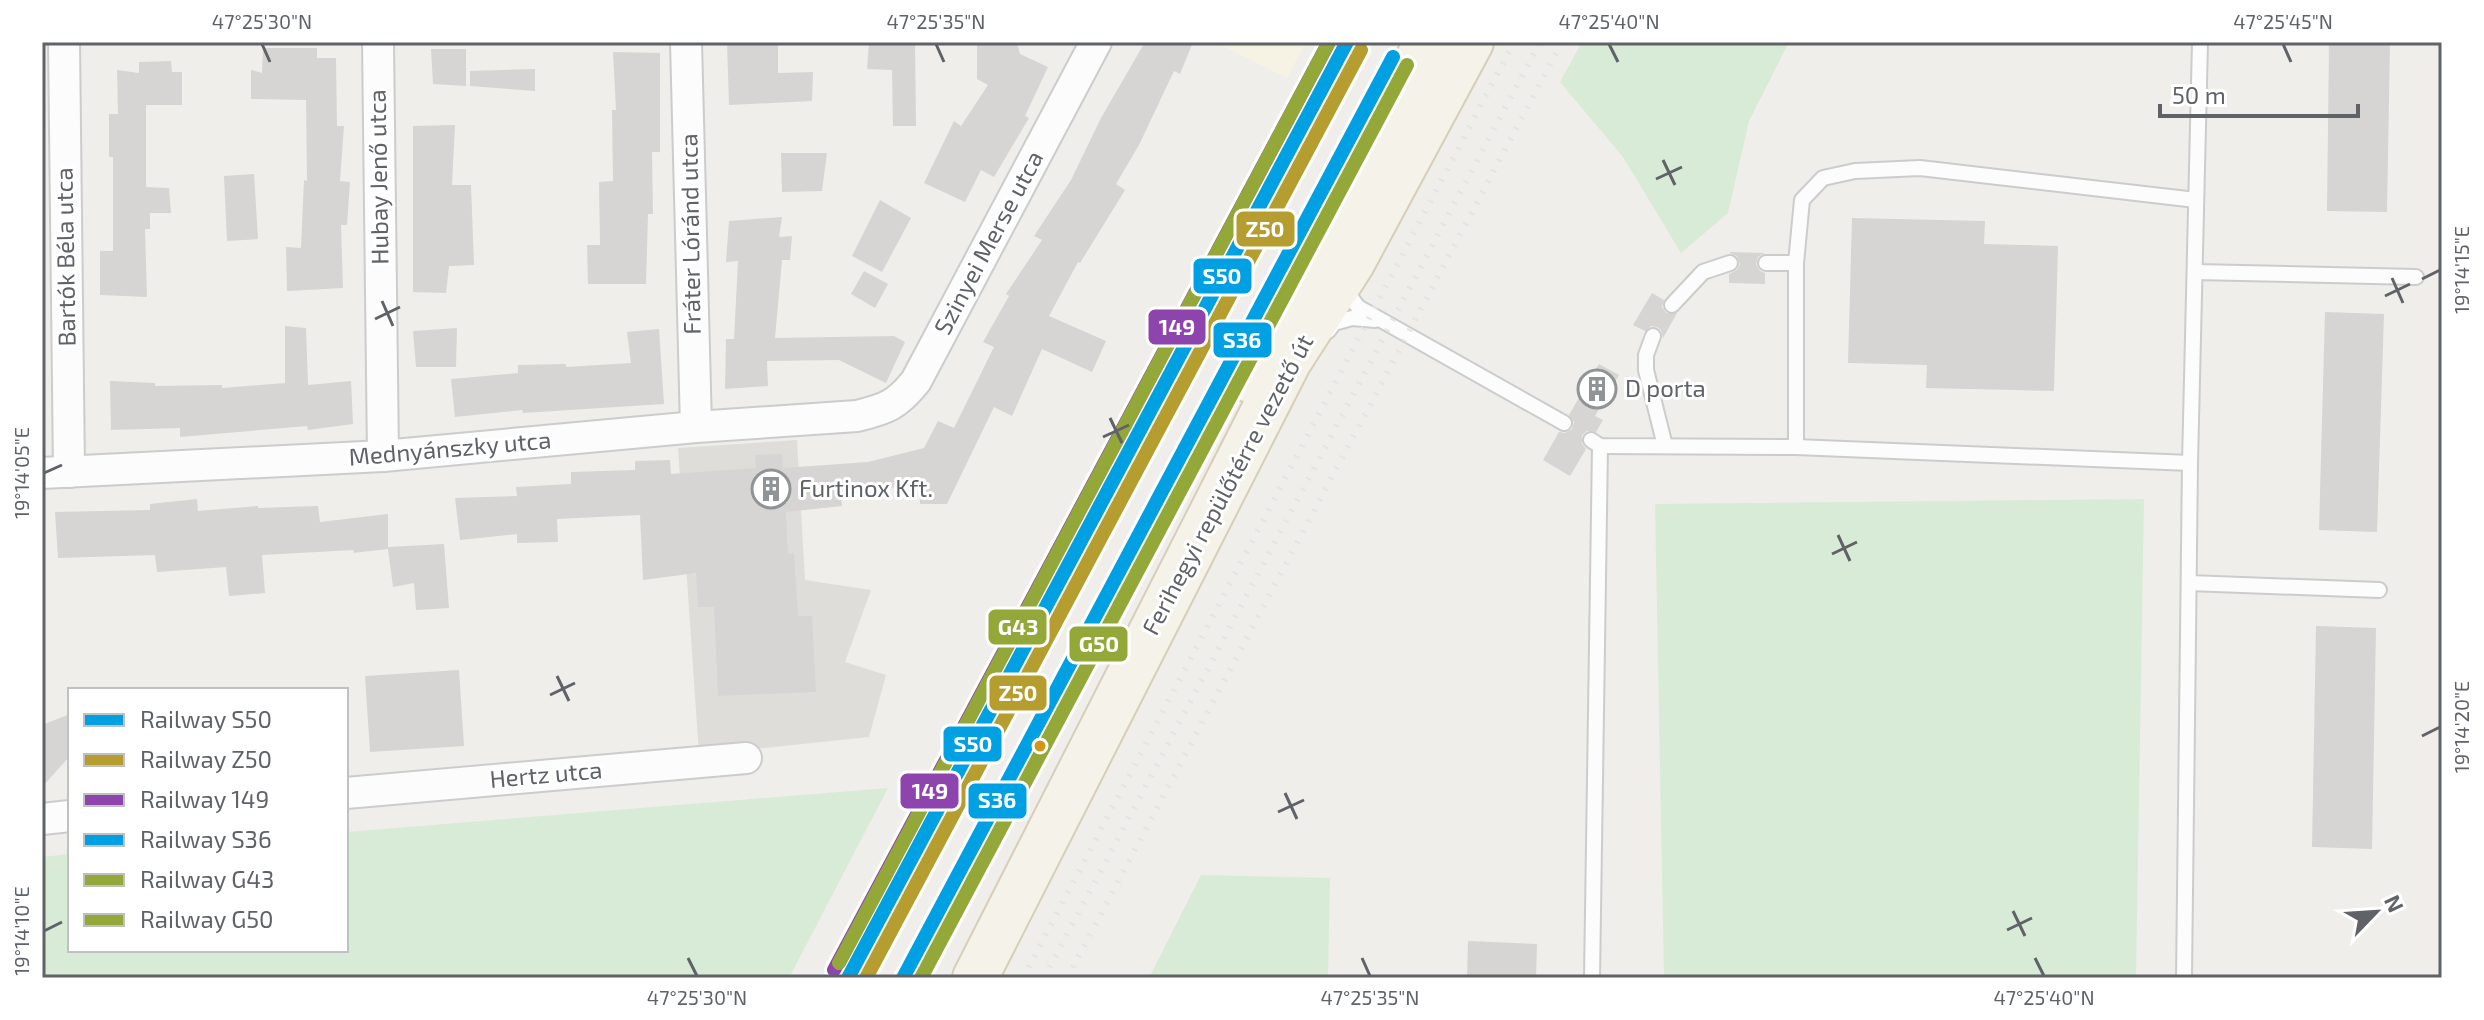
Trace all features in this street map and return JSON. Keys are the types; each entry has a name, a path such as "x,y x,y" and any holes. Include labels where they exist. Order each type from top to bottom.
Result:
{"main road":[{"name":"Ferihegyi repülőtérre vezető út","path":"943,978 1264,347 1427,42"},
{"name":"Ferihegyi repülőtérre vezető út","path":"975,978 1289,361 1334,301 1471,42"}],"street":[{"name":"Bartók Béla utca","path":"56,472 64,42"},
{"name":"Hubay Jenő utca","path":"378,42 383,456"},
{"name":"Fráter Lóránd utca","path":"686,42 696,427"},
{"name":"Szinyei Merse utca","path":"857,416 883,410 901,400 916,381 1096,42"},
{"name":"Mednyánszky utca","path":"56,472 383,456 696,427 857,416"},
{"name":"Hertz utca","path":"348,793 746,758"},
{"path":"42,819 68,816"}],"lane":[{"path":"2184,978 2190,463 2200,42"},
{"path":"1796,447 1796,263 1802,200 1823,178 1855,171 1920,168 2196,200"},
{"path":"1672,305 1703,272 1730,263"},
{"path":"1766,263 1796,263"},
{"path":"2195,272 2416,277"},
{"path":"1264,347 1334,301"},
{"path":"1334,301 1387,322 1564,423"},
{"path":"1334,301 1334,323 1352,318 1387,322"},
{"path":"1653,336 1646,355 1646,370 1665,446"},
{"path":"1237,463 1280,415"},
{"path":"1592,978 1596,443 1796,447 2190,463"},
{"path":"2189,583 2379,590"}],"shaded area":[{"path":"1215,42 1306,42 1287,78"},
{"name":"Furtinox Kft.","path":"797,440 805,580 871,590 845,662 886,675 869,737 699,755 678,448"}],"green space":[{"path":"1582,42 1789,42 1749,121 1728,213 1681,253 1623,157 1560,82"},
{"path":"2144,499 2136,978 1664,978 1655,504"},
{"path":"888,788 789,978 42,978 42,857 68,854 68,952 348,952 348,832"},
{"path":"1201,875 1330,878 1328,978 1149,978"}],"building":[{"path":"727,42 778,42 778,73 813,72 812,101 729,105"},
{"path":"869,42 915,42 916,126 893,126 892,70 867,69"},
{"path":"977,42 1017,42 1020,54 1048,67 1025,116 1029,118 994,177 981,170 965,202 924,183 954,121 961,126 988,85 977,79"},
{"path":"1145,42 1193,42 1180,74 1174,71 1139,145 1116,184 1125,190 1078,262 1049,316 1106,341 1092,372 1042,349 1012,416 994,407 947,504 920,504 919,479 885,490 884,485 841,498 842,506 786,512 788,554 794,553 798,616 812,616 816,692 718,696 714,607 698,607 696,573 643,580 640,515 557,519 558,542 517,543 517,534 460,540 455,498 517,496 516,487 571,484 571,472 635,470 635,461 670,460 671,474 756,468 755,455 782,454 783,468 868,462 924,448 938,421 954,428 994,347 983,342 1009,296 1006,294 1042,240 1034,236 1071,180 1101,118"},
{"path":"2329,42 2390,42 2387,212 2327,211"},
{"path":"263,48 317,48 317,58 336,58 337,126 344,126 340,181 350,182 347,225 341,225 343,288 287,291 286,247 301,248 304,180 307,181 306,100 251,99 251,70 262,73"},
{"path":"431,49 466,49 466,86 433,84"},
{"path":"613,52 660,53 660,152 652,152 653,214 648,214 646,284 588,284 587,245 600,245 599,182 613,181 612,110 616,110"},
{"path":"171,61 172,72 182,72 182,105 146,105 146,187 169,188 171,213 150,213 150,229 145,229 147,297 100,295 100,251 113,251 113,157 109,157 109,114 118,114 117,70 139,73 139,62"},
{"path":"535,69 535,91 470,86 470,71"},
{"path":"455,125 452,185 471,185 474,265 449,266 446,293 413,292 413,126"},
{"path":"781,153 827,153 822,191 782,192"},
{"path":"254,174 258,239 227,241 224,176"},
{"path":"880,200 911,218 882,272 852,256"},
{"path":"782,217 779,237 792,236 790,260 782,260 775,338 894,336 905,342 886,383 839,360 767,361 768,386 725,389 726,339 734,339 738,261 726,262 729,221"},
{"path":"1852,218 1985,221 1984,244 2058,246 2054,391 1926,388 1927,365 1848,363"},
{"path":"1730,253 1765,253 1758,257 1756,264 1765,273 1765,284 1729,283 1729,274 1737,270 1740,264 1737,256"},
{"path":"864,271 888,284 875,308 851,294"},
{"path":"1652,293 1664,300 1662,307 1666,313 1677,313 1663,338 1657,327 1651,326 1645,331 1633,325"},
{"path":"2325,312 2384,314 2377,532 2319,530"},
{"path":"285,326 306,328 308,385 351,381 353,424 308,430 307,426 180,437 180,428 111,430 110,381 155,383 155,386 222,385 222,388 285,383"},
{"path":"457,328 456,367 416,367 413,331"},
{"path":"659,329 664,404 523,413 522,410 455,417 451,379 518,373 518,365 566,364 566,367 631,363 627,332"},
{"path":"1599,364 1619,375 1595,416 1603,420 1596,432 1587,431 1582,435 1582,444 1586,449 1570,476 1543,460 1559,432 1572,429 1574,422 1569,415"},
{"path":"197,499 198,511 258,506 318,506 320,522 388,514 388,547 444,544 449,608 416,610 414,583 393,587 388,549 262,555 265,593 229,596 226,567 157,572 155,555 58,558 55,512 150,510 150,504"},
{"path":"2316,626 2376,628 2372,849 2312,847"},
{"path":"459,670 464,746 370,752 365,676"},
{"path":"68,715 68,758 42,787 42,725"},
{"path":"1468,941 1537,944 1536,978 1467,978"}],"railway":[{"path":"1023,978 1514,42"},
{"path":"1044,978 1540,42"},
{"path":"1067,978 1562,42"}],"rail line":[{"name":"149","path":"834,970 1329,42"},
{"name":"G43","path":"839,963 1329,42"},
{"name":"S50","path":"848,978 1347,42"},
{"name":"Z50","path":"866,978 1361,50"},
{"name":"S36","path":"903,978 1393,57"},
{"name":"G50","path":"921,978 1407,65"}],"place":[{"name":"D porta","path":"1597,389"},
{"name":"Furtinox Kft.","path":"771,489"}]}
